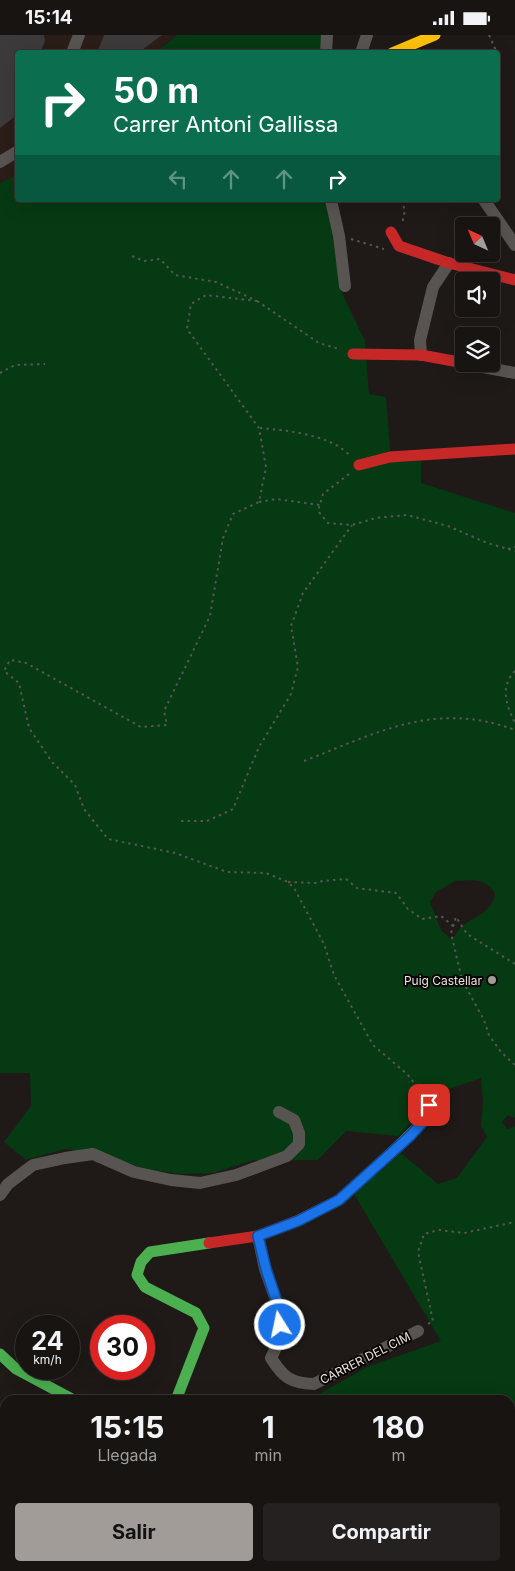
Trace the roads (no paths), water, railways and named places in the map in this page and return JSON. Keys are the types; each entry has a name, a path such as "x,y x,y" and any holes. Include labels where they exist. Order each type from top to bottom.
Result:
{"street":[{"path":"73,50 79,35"},
{"path":"326,50 327,35"},
{"path":"361,50 367,35"},
{"path":"399,50 435,35"},
{"path":"0,162 15,153"},
{"path":"332,202 345,286"},
{"path":"485,202 515,245"},
{"path":"392,232 399,246 449,263 515,280"},
{"path":"421,355 420,340 433,287 449,263"},
{"path":"353,354 421,355 455,361"},
{"path":"500,370 515,373"},
{"path":"359,465 390,457 515,449"},
{"path":"178,1395 204,1328 196,1313 146,1287 137,1275 141,1262 150,1252 258,1236 298,1221 339,1200 410,1136 422,1123 429,1105"},
{"path":"0,1195 8,1184 33,1165 93,1154 134,1172 171,1180 200,1183 236,1175 286,1156 299,1144 299,1133 294,1120 279,1112"},
{"name":"CARRER DEL CIM","path":"258,1236 268,1277 280,1311 280,1339 271,1358 281,1373 297,1383 314,1384 418,1331"},
{"path":"0,1354 16,1369 65,1395"}],"place":[{"name":"Puig Castellar","path":"492,980"}]}
